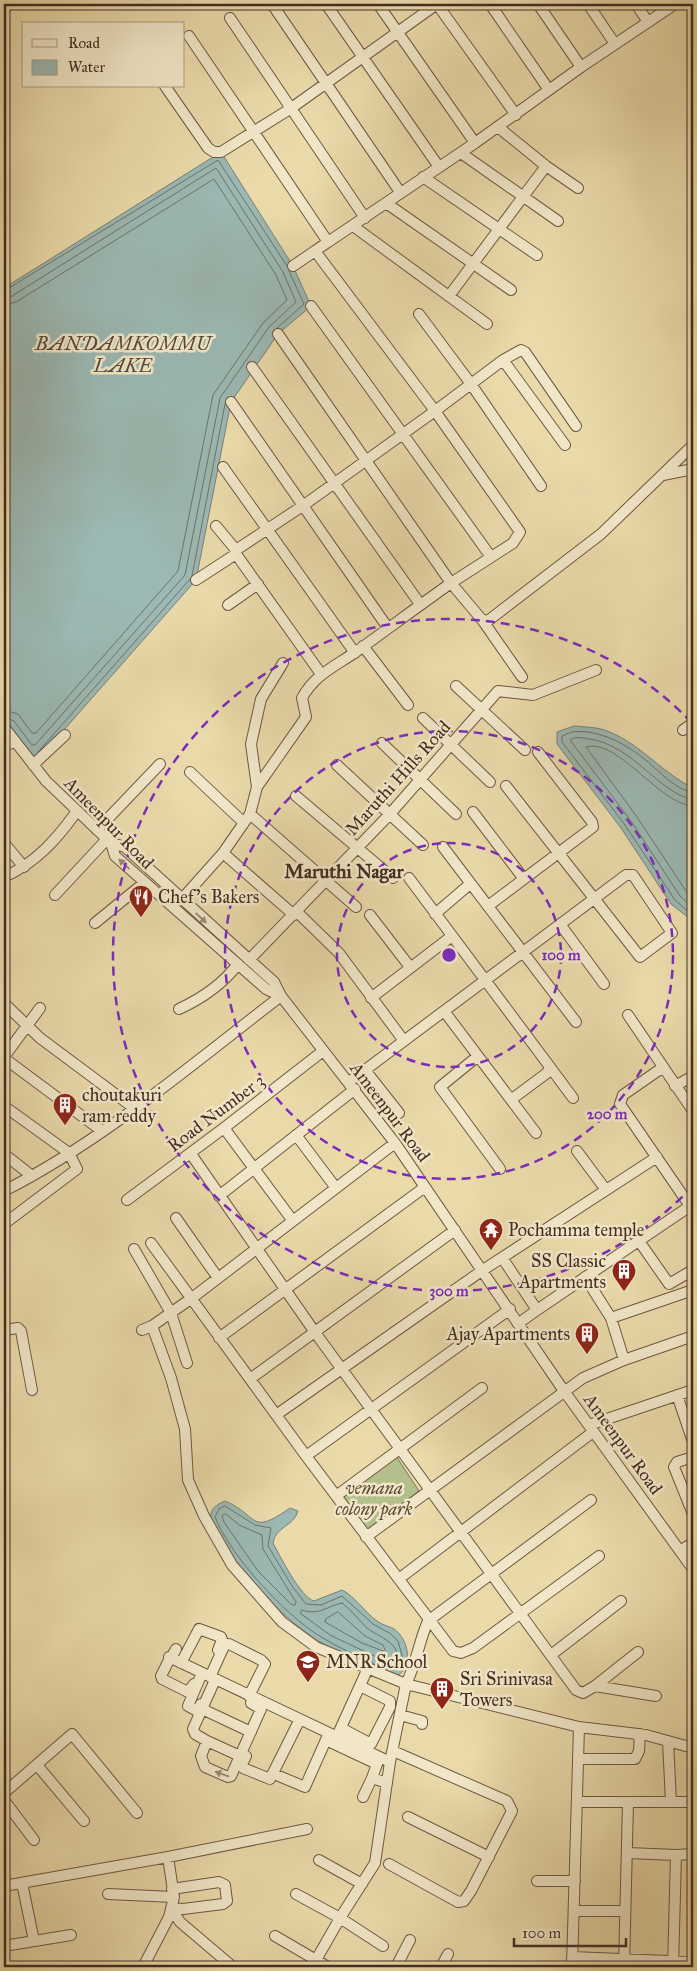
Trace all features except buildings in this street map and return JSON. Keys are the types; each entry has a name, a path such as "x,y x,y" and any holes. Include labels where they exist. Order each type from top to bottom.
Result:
{"street":[{"path":"272,4 400,192"},
{"path":"326,4 439,167"},
{"path":"378,4 475,143"},
{"path":"166,88 208,148 214,152 221,152 363,58 437,4 516,115"},
{"path":"490,4 549,90"},
{"path":"538,4 581,67"},
{"path":"588,4 616,44"},
{"path":"636,4 648,22"},
{"path":"293,266 400,192 461,153 581,67 675,4"},
{"path":"230,18 365,218"},
{"path":"189,36 328,242"},
{"path":"498,127 546,166 578,188"},
{"path":"461,153 558,221"},
{"path":"449,296 546,166"},
{"path":"424,177 498,230 537,255"},
{"path":"386,203 512,290"},
{"path":"353,226 488,324"},
{"path":"182,900 223,853 250,814 257,787 306,716 302,698 308,687 321,674 359,649 420,604 513,543 520,532 435,411 315,251"},
{"path":"311,306 491,557"},
{"path":"419,314 471,384 541,486"},
{"path":"278,334 452,582 483,620 522,677"},
{"path":"196,580 335,483 516,350 525,352 576,426"},
{"path":"503,360 565,445"},
{"path":"252,367 420,604"},
{"path":"231,402 388,628"},
{"path":"483,620 489,620 601,534 693,445"},
{"path":"223,467 359,649 408,705"},
{"path":"662,475 693,469"},
{"path":"216,526 321,674"},
{"path":"228,605 258,584"},
{"path":"257,787 251,744 261,699 283,663"},
{"name":"Maruthi Hills Road","path":"249,960 389,815 480,709 498,691 533,695 596,670"},
{"path":"456,686 525,750"},
{"path":"423,718 490,782"},
{"path":"683,730 693,723"},
{"name":"Ameenpur Road","path":"4,727 33,765 109,841 115,856 266,989 281,996 352,1085 395,1144 484,1270 564,1390 681,1550 693,1570"},
{"path":"33,765 65,735"},
{"path":"4,746 14,742"},
{"path":"382,743 456,814"},
{"path":"488,906 592,829 593,824 538,752"},
{"path":"97,830 160,764"},
{"path":"337,765 423,845"},
{"path":"190,772 244,823"},
{"path":"219,1196 296,1135 352,1085 365,1070 594,898 626,875 632,875 672,933 640,957 594,898 559,854 506,786"},
{"path":"296,796 393,878"},
{"path":"4,876 24,867 42,853 61,833 77,811"},
{"path":"473,812 524,879"},
{"path":"250,814 356,907"},
{"path":"4,1190 32,1176 102,1131 281,996 274,982 158,879 125,847 109,841 55,895"},
{"path":"4,843 24,867"},
{"path":"443,847 576,1022"},
{"path":"223,853 339,953 404,1041"},
{"path":"409,878 573,1098"},
{"path":"95,923 158,879"},
{"path":"435,914 470,884"},
{"path":"370,915 410,967"},
{"path":"560,924 604,984"},
{"path":"371,998 452,936"},
{"path":"179,1009 210,992 227,978 238,964"},
{"path":"4,1003 26,1028 134,1108"},
{"path":"40,1008 4,1058 102,1131"},
{"path":"444,1011 512,1099 536,1134"},
{"path":"628,1016 693,1111"},
{"name":"Road Number 3","path":"127,1200 190,1154 323,1051"},
{"path":"478,1056 440,1088 500,1169"},
{"path":"512,1099 547,1073 550,1067"},
{"path":"519,1322 692,1205 620,1104 623,1094 662,1068"},
{"path":"365,1070 399,1113"},
{"path":"675,1086 693,1076"},
{"path":"4,1106 69,1153 77,1165 74,1173 4,1224"},
{"path":"224,1128 293,1221"},
{"path":"296,1135 336,1188"},
{"path":"142,1330 152,1326 192,1298 255,1248 395,1144"},
{"path":"577,1151 606,1190"},
{"path":"4,1154 32,1176"},
{"path":"190,1154 314,1331 576,1690 583,1693 595,1686 638,1652"},
{"path":"276,1415 484,1270 656,1157"},
{"path":"219,1338 425,1187"},
{"path":"176,1218 218,1278"},
{"path":"250,1379 455,1230"},
{"path":"639,1241 669,1284 693,1270"},
{"path":"151,1243 306,1456 453,1651 461,1653 473,1648 599,1556"},
{"path":"134,1249 171,1312 188,1363"},
{"path":"503,1259 537,1310"},
{"path":"585,1277 611,1318 624,1360"},
{"path":"611,1318 693,1290"},
{"path":"306,1456 510,1309"},
{"path":"152,1326 185,1429 188,1480 204,1516 232,1565 282,1622 316,1647 406,1684 579,1727 640,1734 693,1748"},
{"path":"4,1330 18,1328 22,1331 32,1390"},
{"path":"366,1537 564,1390 583,1378 624,1360 693,1336"},
{"path":"336,1496 482,1388"},
{"path":"404,1575 591,1428 693,1390"},
{"path":"677,1395 693,1442"},
{"path":"693,1457 677,1462 674,1467 693,1514"},
{"path":"314,1964 340,1918 375,1863 390,1762 406,1684 428,1620 489,1573 591,1500"},
{"path":"681,1550 693,1543"},
{"path":"551,1655 621,1601"},
{"path":"240,1756 207,1741 195,1734 193,1729 202,1709 207,1678 222,1642 219,1636 199,1629 177,1662 161,1678 186,1692 190,1692 207,1678 225,1644 229,1644 261,1660 265,1664 249,1696"},
{"path":"177,1662 192,1656"},
{"path":"177,1662 237,1693 300,1719 390,1762"},
{"path":"274,1774 305,1786 368,1668"},
{"path":"333,1735 370,1744 390,1706 390,1701 360,1686"},
{"path":"595,1686 656,1696"},
{"path":"237,1693 249,1696 262,1704"},
{"path":"207,1741 201,1756 203,1764 228,1777 231,1776 262,1704"},
{"path":"262,1704 242,1767 265,1779 270,1779 274,1774 300,1719"},
{"path":"202,1709 251,1732"},
{"path":"400,1715 422,1721 422,1724"},
{"path":"579,1727 572,1962 674,1964 693,1962"},
{"path":"4,1793 72,1734 137,1813"},
{"path":"578,1759 635,1759 639,1751 640,1734"},
{"path":"333,1735 376,1764 363,1797"},
{"path":"668,1741 671,1802"},
{"path":"389,1864 458,1902 464,1901 512,1814 511,1806 507,1801 393,1751"},
{"path":"37,1765 84,1821"},
{"path":"372,1778 387,1783"},
{"path":"4,1800 34,1840"},
{"path":"578,1802 693,1802"},
{"path":"624,1963 628,1803"},
{"path":"408,1817 489,1857"},
{"path":"4,1886 168,1857 307,1829"},
{"path":"628,1854 693,1854"},
{"path":"674,1964 676,1855"},
{"path":"168,1857 172,1898 180,1922 233,1967"},
{"path":"318,1860 362,1884"},
{"path":"537,1881 575,1881"},
{"path":"108,1894 172,1898 219,1882 226,1885 226,1901 224,1904 191,1908 172,1898"},
{"path":"22,1883 34,1941"},
{"path":"296,1894 340,1918 383,1946"},
{"path":"143,1967 169,1916 172,1898"},
{"path":"574,1910 625,1911"},
{"path":"4,1946 71,1935"},
{"path":"275,1936 314,1964 328,1967"},
{"path":"396,1967 410,1940"},
{"path":"441,1967 448,1954"}],"green space":[{"name":"vemana colony park","path":"396,1456 419,1491 367,1530 338,1498"}],"water":[{"name":"BANDAMKOMMU LAKE","path":"221,152 293,266 311,306 278,334 231,402 196,580 33,765 4,726 4,288"},
{"path":"574,726 598,728 614,734 638,748 670,774 693,788 693,921 671,904 621,828 557,744 557,732"},
{"path":"225,1501 255,1521 260,1522 277,1517 290,1508 298,1511 293,1520 277,1533 273,1543 291,1576 303,1592 314,1601 342,1590 381,1624 394,1629 403,1639 406,1646 407,1659 403,1671 398,1676 352,1659 310,1635 279,1610 251,1581 214,1526 211,1513 216,1505"}],"place":[{"name":"Chef's Bakers","path":"141,918"},
{"name":"choutakuri ram reddy","path":"65,1126"},
{"name":"Pochamma temple","path":"491,1251"},
{"name":"SS Classic Apartments","path":"624,1292"},
{"name":"Ajay Apartments","path":"587,1355"},
{"name":"MNR School","path":"308,1683"},
{"name":"Sri Srinivasa Towers","path":"442,1710"}],"district":[{"name":"Maruthi Nagar","path":"344,871"}]}
